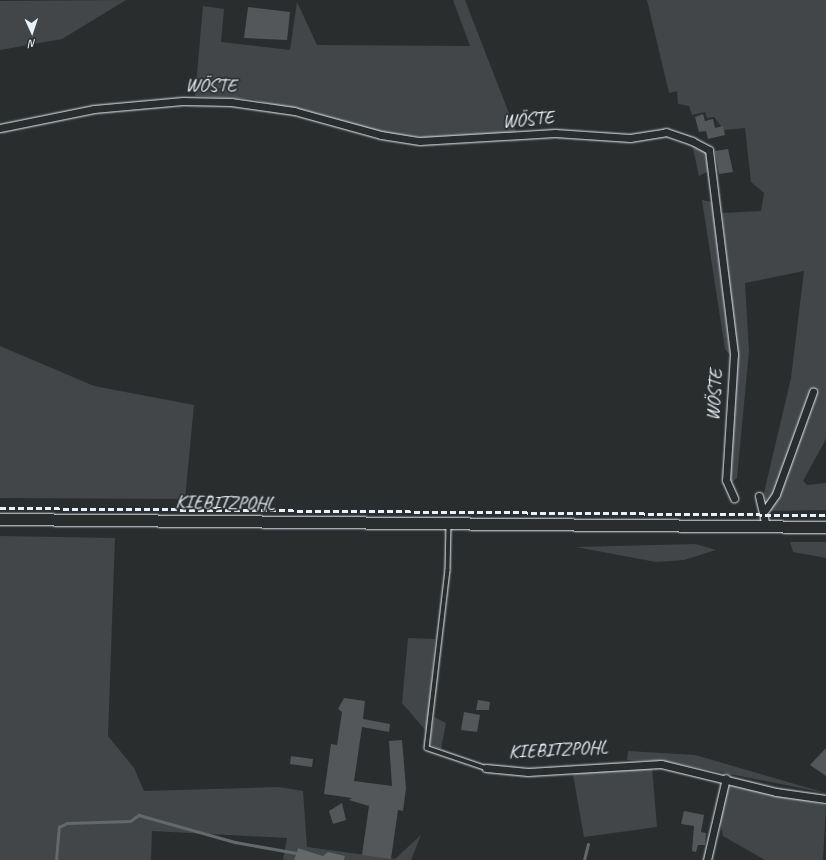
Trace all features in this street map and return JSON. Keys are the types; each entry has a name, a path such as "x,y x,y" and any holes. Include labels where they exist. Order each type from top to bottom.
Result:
{"main road":[{"name":"KIEBITZPOHL","path":"0,519 449,523 766,530 826,527"}],"street":[{"name":"WÖSTE","path":"0,128 94,109 183,101 231,102 294,111 381,135 420,142 566,133 630,138 666,132 692,141 709,150 734,354 726,480 734,498"},
{"path":"765,510 776,494 813,392"},
{"path":"759,496 765,510 766,530"},
{"name":"KIEBITZPOHL","path":"486,768 528,772 661,764 726,778 776,792 826,799"},
{"path":"707,860 726,778"}],"lane":[{"name":"KIEBITZPOHL","path":"449,523 448,570 428,748 486,768"}],"shaded area":[{"path":"126,0 62,39 0,50 0,1"},
{"path":"453,0 465,0 517,134 431,138 382,133 252,99 195,96 203,6 224,9 221,42 290,50 297,2 317,45 470,46"},
{"path":"647,0 826,0 826,439 803,481 807,485 826,483 826,510 769,511 764,493 791,378 804,271 745,283 749,351 737,478 731,483 729,472 737,354 722,213 761,211 764,193 751,182 745,128 724,130 714,117 707,118 705,112 692,115 689,106 678,104 677,91 669,93"},
{"path":"692,144 707,153 709,171 699,176"},
{"path":"702,200 712,202 730,355 725,349"},
{"path":"0,346 94,386 194,405 185,499 0,498"},
{"path":"0,536 115,538 108,736 134,768 144,791 279,787 303,791 307,847 395,859 421,835 411,860 344,860 345,856 323,856 298,848 294,860 283,860 287,838 152,831 151,860 0,860"},
{"path":"790,542 826,542 826,558 793,552"},
{"path":"696,544 716,550 684,560 656,562 576,547"},
{"path":"408,638 435,639 427,732 402,703"},
{"path":"434,717 446,723 441,749 429,744"},
{"path":"628,751 695,755 826,793 664,761 627,760"},
{"path":"652,767 657,827 584,837 572,769"},
{"path":"734,784 826,805 823,860 765,860 723,836 720,823 727,788"},
{"path":"298,848 323,856 328,852 345,856 344,860 294,860"}],"building":[{"path":"248,7 290,12 287,40 244,38"},
{"path":"703,114 705,121 713,119 715,128 723,126 725,135 708,139 706,131 699,132 695,117"},
{"path":"728,149 733,172 719,174 715,151"},
{"path":"344,698 365,701 363,719 390,724 389,732 362,727 354,781 392,786 389,741 402,740 406,788 403,811 398,810 391,859 362,855 369,806 349,800 352,798 324,794 331,744 337,745 342,712 338,709"},
{"path":"478,700 490,702 489,710 476,710"},
{"path":"464,712 480,715 477,732 461,730"},
{"path":"826,748 826,776 810,765"},
{"path":"291,756 313,759 312,767 290,764"},
{"path":"342,803 346,820 333,824 329,811"},
{"path":"684,811 704,815 701,832 706,833 705,845 698,845 696,852 692,851 694,826 681,824"}],"waterway":[{"path":"56,860 59,827 67,823 130,821 139,815 235,842 296,853"},
{"path":"584,860 588,844"}],"railway":[{"path":"0,508 826,515"}]}
